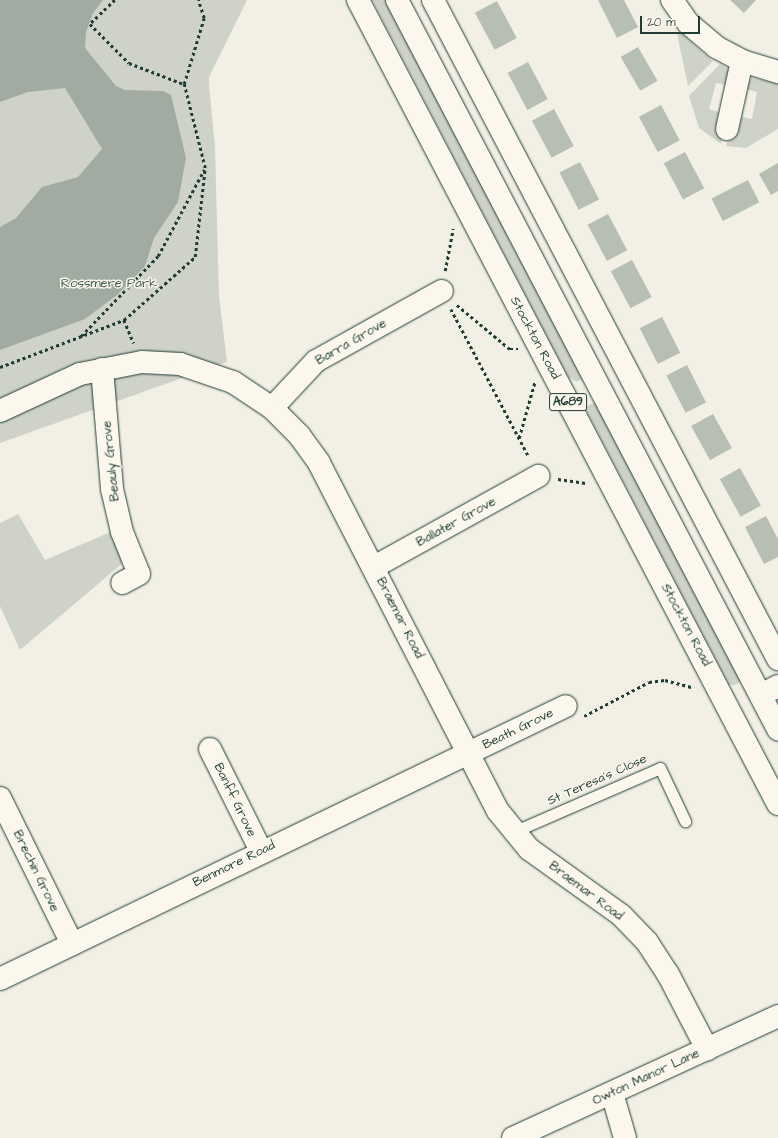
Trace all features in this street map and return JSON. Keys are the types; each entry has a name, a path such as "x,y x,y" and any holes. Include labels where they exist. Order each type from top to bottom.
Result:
{"main road":[{"name":"Stockton Road","path":"358,0 778,804"},
{"name":"A689","path":"397,0 769,691 778,729"},
{"path":"433,0 778,660"},
{"path":"672,0 689,24 716,47 742,61 778,72"},
{"path":"727,129 742,61"},
{"name":"Barra Grove","path":"272,408 316,361 442,291"},
{"name":"Braemar Road","path":"0,410 80,374 142,362 180,364 233,382 272,408 298,435 319,463 470,752 498,811 513,832 529,849 621,916 647,942 668,974 707,1049"},
{"name":"Beauly Grove","path":"102,369 112,489 122,532 138,575"},
{"name":"Ballater Grove","path":"374,567 538,476"},
{"name":"Beath Grove","path":"470,752 566,706"},
{"name":"Banff Grove","path":"210,749 261,851"},
{"name":"Benmore Road","path":"0,979 261,851 470,752"},
{"name":"Brechin Grove","path":"0,798 72,944"},
{"name":"Owton Manor Lane","path":"513,1138 778,1016"},
{"path":"612,1093 625,1138"}],"lane":[{"name":"St Teresa's Close","path":"513,832 660,768 685,821"}],"path":[{"path":"115,0 90,24 129,63 184,84"},
{"path":"0,367 124,320 195,257 205,168 184,84 204,18 198,0"},
{"path":"79,337 158,256 205,168"},
{"path":"463,203 454,225 442,291 538,476 613,487"},
{"path":"442,291 510,350 544,355 532,385 519,438"},
{"path":"566,706 583,717 649,682 665,680 701,690"}],"green space":[{"name":"Rossmere Park","path":"0,0 247,0 209,77 215,148 219,296 227,362 0,443"},
{"path":"372,0 387,0 583,378 577,382 568,377"},
{"path":"681,33 713,61 688,86 677,34"},
{"path":"720,64 730,70 729,85 716,83 709,109 722,113 724,129 721,144 699,128 689,96"},
{"path":"752,78 778,83 778,129 746,148 726,146 730,129 738,116 752,119 757,92 743,88"},
{"path":"595,402 741,681 735,685 729,685 586,410 587,406"},
{"path":"18,514 45,560 113,531 124,562 20,650 0,606 0,523"}],"shaded area":[{"path":"0,0 103,0 93,13 86,32 85,48 116,86 125,90 163,91 171,95 186,158 178,202 154,238 145,266 117,295 85,319 0,350 0,227 16,218 42,187 78,177 102,149 65,88 28,92 0,102"}],"building":[{"path":"598,0 624,0 638,27 617,38"},
{"path":"730,0 756,0 744,13"},
{"path":"497,1 517,38 495,50 475,13"},
{"path":"638,47 658,81 640,91 621,57"},
{"path":"528,62 548,99 527,110 508,73"},
{"path":"661,105 680,140 658,152 639,117"},
{"path":"554,109 574,146 552,158 532,121"},
{"path":"685,152 704,188 683,199 664,163"},
{"path":"580,162 599,199 579,210 560,172"},
{"path":"778,163 778,191 771,195 759,174"},
{"path":"748,180 759,202 723,221 711,199"},
{"path":"608,214 627,250 607,261 588,225"},
{"path":"632,260 652,297 631,308 611,271"},
{"path":"662,317 680,353 658,364 640,328"},
{"path":"687,365 706,402 686,413 667,375"},
{"path":"713,414 732,448 710,460 691,426"},
{"path":"740,468 761,506 741,517 720,479"},
{"path":"766,516 778,539 778,557 764,564 745,527"}]}
